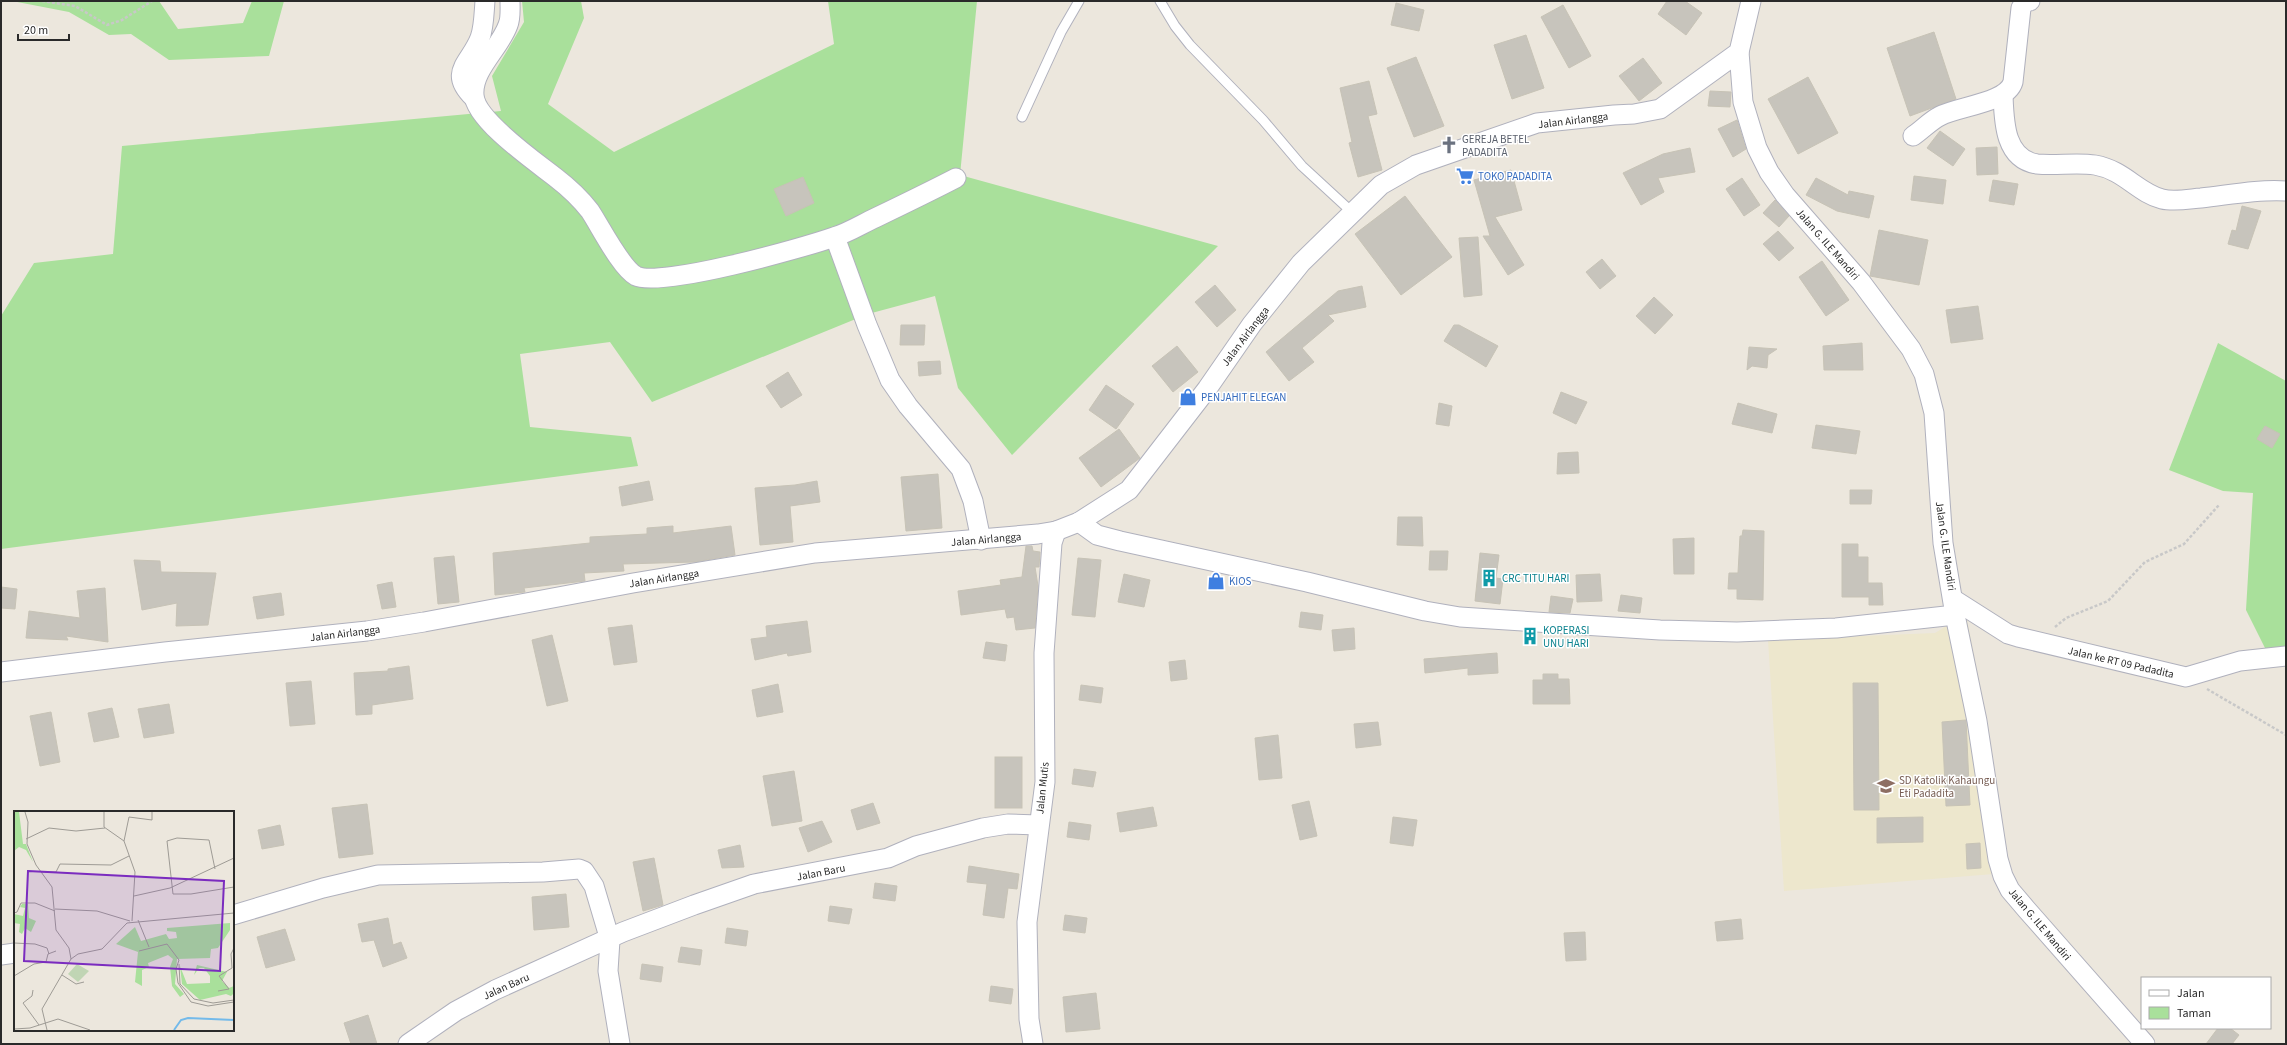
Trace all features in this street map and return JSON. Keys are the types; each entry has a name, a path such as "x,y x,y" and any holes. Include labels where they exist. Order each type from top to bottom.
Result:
{"street":[{"path":"485,1 482,32 461,71 463,88 474,98 490,123 571,190 589,210 625,266 633,275 642,279 656,279 710,271 835,237 956,178"},
{"path":"474,98 474,88 478,74 499,43 509,24 510,1"},
{"path":"1739,52 1751,1"},
{"path":"1913,136 1943,115 2008,92 2013,82 2021,8 2025,2 2030,1"},
{"name":"Jalan Airlangga","path":"1,672 165,652 374,630 633,583 815,553 981,540 1056,531 1079,522 1129,490 1202,395 1252,324 1301,263 1381,185 1416,164 1523,128 1561,120 1634,114 1660,108 1739,52"},
{"name":"Jalan G. ILE Mandiri","path":"1739,52 1743,102 1757,148 1769,172 1784,195 1861,282 1911,349 1924,374 1934,413 1940,507 1954,607 1977,720 1996,847 2003,876 2010,890 2138,1043"},
{"path":"2003,95 2008,140 2014,151 2036,164 2094,165 2114,170 2151,195 2162,199 2192,199 2259,191 2286,192"},
{"path":"835,237 867,325 890,380 908,406 961,469 966,479 973,502 981,540"},
{"path":"1079,522 1097,535 1120,542 1306,582 1424,611 1460,617 1652,630 1737,632 1836,628 1954,607"},
{"name":"Jalan Mutis","path":"1033,1044 1029,1019 1027,922 1038,825 1045,782 1044,653 1052,543 1056,531"},
{"name":"Jalan ke RT 09 Padadita","path":"1954,607 2013,635 2186,678"},
{"path":"2186,678 2240,661 2286,656"},
{"name":"Jalan Baru","path":"408,1044 456,1011 495,990 648,922 754,884 888,858 916,846 983,828 1008,824 1038,825"},
{"path":"234,915 323,888 378,875 530,872 579,869 584,871 594,886 610,940 608,971 620,1044"},
{"path":"1,955 14,953"}],"lane":[{"path":"1022,117 1061,32 1079,1"},
{"path":"1160,1 1175,26 1190,44 1263,120 1302,166 1353,213"}],"path":[{"path":"42,1 75,6 106,25 122,20 152,1"},
{"path":"2053,629 2066,618 2108,601 2145,562 2184,544 2219,505"},
{"name":"Jalan ke RT 09 Padadita","path":"2186,678 2286,735"}],"shaded area":[{"name":"SD Katolik Kahaungu Eti Padadita","path":"1966,614 1983,700 2006,873 1784,891 1768,640 1935,633"}],"green space":[{"path":"12,1 159,1 178,29 243,23 252,1 284,1 269,56 169,60 131,34 109,35 69,12"},
{"path":"522,1 581,1 584,18 548,104 614,152 834,44 828,1 977,1 960,175 1218,246 1012,455 958,388 935,296 868,314 652,402 610,342 520,354 530,427 631,437 638,466 1,549 1,316 34,263 113,254 122,146 501,111 492,76 524,22"},
{"path":"2218,343 2286,381 2286,652 2270,658 2246,610 2253,493 2223,491 2169,470"}],"building":[{"path":"1667,1 1685,1 1702,13 1686,35 1658,14"},
{"path":"1396,3 1424,10 1419,31 1391,25"},
{"path":"1563,5 1591,56 1569,68 1541,17"},
{"path":"1934,32 1956,99 1910,116 1887,48"},
{"path":"1526,35 1544,88 1512,99 1494,45"},
{"path":"1416,57 1444,126 1414,137 1387,68"},
{"path":"1643,58 1662,83 1639,101 1619,76"},
{"path":"1808,77 1838,133 1798,154 1768,99"},
{"path":"1369,81 1377,114 1368,116 1382,170 1358,177 1349,143 1352,142 1340,88"},
{"path":"1710,91 1731,92 1730,107 1708,106"},
{"path":"1737,120 1746,149 1733,157 1718,129"},
{"path":"1940,131 1965,149 1953,166 1927,148"},
{"path":"1997,147 1998,174 1977,175 1976,148"},
{"path":"1690,148 1695,172 1658,178 1664,192 1641,205 1623,173 1663,154"},
{"path":"1511,170 1522,210 1495,217 1524,265 1508,275 1483,236 1490,236 1474,180"},
{"path":"1914,176 1946,180 1943,204 1911,200"},
{"path":"803,177 814,203 786,216 774,189"},
{"path":"1742,178 1760,205 1744,216 1726,189"},
{"path":"1816,178 1848,195 1849,191 1874,196 1869,218 1837,211 1806,195"},
{"path":"1993,180 2018,184 2014,205 1989,201"},
{"path":"1405,196 1452,257 1401,295 1355,234"},
{"path":"1775,200 1789,216 1779,227 1763,213"},
{"path":"2242,206 2261,211 2248,249 2228,244 2232,230 2236,231"},
{"path":"1879,230 1928,240 1919,285 1870,276"},
{"path":"1778,231 1794,248 1779,261 1763,244"},
{"path":"1478,237 1482,295 1464,297 1459,238"},
{"path":"1602,259 1616,276 1600,289 1586,272"},
{"path":"1822,261 1849,300 1826,316 1799,277"},
{"path":"1215,285 1236,310 1217,327 1195,302"},
{"path":"1362,286 1366,307 1328,315 1334,321 1302,348 1314,362 1289,381 1266,352 1338,291"},
{"path":"1654,297 1673,315 1655,334 1636,316"},
{"path":"1978,306 1983,339 1951,343 1946,310"},
{"path":"901,325 925,325 924,345 900,345"},
{"path":"1454,325 1459,325 1498,346 1486,367 1444,341"},
{"path":"1862,343 1863,370 1824,370 1823,346"},
{"path":"1177,346 1198,372 1173,392 1152,366"},
{"path":"1749,347 1777,349 1768,355 1767,368 1752,366 1747,370"},
{"path":"940,361 941,374 919,376 918,362"},
{"path":"788,372 802,395 781,408 766,386"},
{"path":"1106,385 1134,404 1116,429 1089,410"},
{"path":"1561,392 1587,402 1576,424 1553,413"},
{"path":"1439,403 1452,406 1449,426 1436,424"},
{"path":"1738,403 1777,414 1772,433 1732,424"},
{"path":"1816,425 1860,431 1856,454 1812,448"},
{"path":"2265,426 2280,434 2272,448 2257,439"},
{"path":"1119,429 1140,458 1101,487 1079,458"},
{"path":"1578,452 1579,473 1557,474 1558,453"},
{"path":"938,474 942,528 906,531 901,477"},
{"path":"649,481 653,500 622,506 619,487"},
{"path":"817,481 820,502 790,506 793,542 760,545 755,488 795,485"},
{"path":"1850,490 1872,490 1871,504 1850,504"},
{"path":"1398,517 1422,517 1423,546 1397,545"},
{"path":"673,526 673,533 731,526 735,555 695,562 623,564 624,571 584,573 585,581 524,588 525,592 495,595 493,553 590,543 590,537 647,534 647,528"},
{"path":"1743,530 1764,531 1763,600 1737,599 1737,589 1728,589 1729,573 1738,573 1740,536 1742,536"},
{"path":"1694,538 1694,574 1674,574 1673,539"},
{"path":"1842,544 1858,544 1858,557 1868,557 1868,583 1882,583 1883,605 1869,605 1869,597 1842,597"},
{"path":"1026,546 1032,546 1033,551 1040,552 1039,567 1035,567 1038,586 1035,628 1016,630 1014,617 1007,618 1005,609 961,615 958,591 1001,585 1000,580 1022,577"},
{"path":"1430,551 1448,551 1447,570 1429,570"},
{"name":"CRC TITU HARI","path":"1480,553 1499,555 1496,578 1503,579 1500,604 1475,601"},
{"path":"454,556 459,602 438,604 434,558"},
{"path":"1078,558 1101,560 1095,617 1072,615"},
{"path":"134,560 160,561 161,572 216,573 208,625 176,626 177,603 142,610"},
{"path":"1124,574 1150,580 1144,607 1118,602"},
{"path":"1600,574 1602,601 1577,602 1576,575"},
{"path":"392,582 396,607 382,609 377,585"},
{"path":"1,587 17,589 15,609 1,608"},
{"path":"105,588 108,642 66,636 68,640 26,638 29,611 80,618 77,591"},
{"path":"281,593 284,615 257,619 253,597"},
{"path":"1621,595 1642,598 1640,613 1618,611"},
{"path":"1551,596 1573,599 1570,613 1549,612"},
{"path":"1301,612 1323,615 1321,630 1299,627"},
{"path":"807,621 811,652 788,656 787,653 755,660 751,639 767,637 766,626"},
{"path":"632,625 637,662 614,665 608,628"},
{"path":"1354,628 1355,649 1334,651 1332,630"},
{"path":"552,635 568,701 547,706 532,640"},
{"path":"986,642 1007,645 1005,661 983,658"},
{"path":"1497,653 1498,673 1468,675 1468,668 1425,673 1424,659"},
{"path":"1185,660 1187,679 1171,681 1169,662"},
{"path":"409,666 413,699 372,705 372,714 356,715 354,673 388,671 388,669"},
{"path":"1543,674 1558,674 1558,679 1569,679 1570,704 1533,704 1533,680 1543,680"},
{"path":"311,681 315,724 290,726 286,683"},
{"path":"1853,683 1878,683 1879,810 1854,810"},
{"path":"778,684 783,712 757,717 752,690"},
{"path":"1081,685 1103,688 1101,703 1079,700"},
{"path":"169,704 174,733 144,738 138,709"},
{"path":"112,708 119,737 94,742 88,713"},
{"path":"51,712 60,762 40,766 30,716"},
{"path":"1966,720 1970,805 1946,806 1942,722"},
{"path":"1378,722 1381,745 1356,748 1354,724"},
{"path":"1278,735 1282,778 1259,780 1255,738"},
{"path":"995,757 1022,757 1022,808 995,808"},
{"path":"1074,769 1096,772 1093,787 1072,784"},
{"path":"794,771 802,821 772,826 763,776"},
{"path":"1309,801 1317,836 1300,840 1292,805"},
{"path":"873,803 880,823 857,830 851,810"},
{"path":"367,804 373,854 339,858 332,808"},
{"path":"1153,807 1157,826 1120,832 1117,813"},
{"path":"1393,817 1417,820 1413,846 1390,843"},
{"path":"1923,817 1923,842 1877,843 1877,818"},
{"path":"822,821 832,842 808,852 799,828"},
{"path":"1069,822 1091,825 1089,840 1067,837"},
{"path":"280,825 284,845 262,849 258,830"},
{"path":"1980,843 1981,868 1967,869 1966,844"},
{"path":"740,845 744,867 722,868 718,850"},
{"path":"654,858 663,905 643,911 633,862"},
{"path":"969,866 1019,874 1017,889 1008,888 1004,918 983,915 987,884 967,882"},
{"path":"875,883 897,886 895,901 873,898"},
{"path":"566,894 569,927 534,930 532,897"},
{"path":"830,906 852,909 849,924 828,921"},
{"path":"1065,915 1087,918 1085,933 1063,930"},
{"path":"388,918 393,945 401,942 407,958 383,967 374,940 362,942 358,924"},
{"path":"1741,919 1743,939 1717,941 1715,922"},
{"path":"727,928 748,931 746,946 725,943"},
{"path":"285,929 295,960 266,968 257,937"},
{"path":"1585,932 1586,960 1566,961 1564,933"},
{"path":"681,947 702,950 700,965 678,962"},
{"path":"642,964 663,967 661,982 640,979"},
{"path":"991,986 1013,989 1011,1004 989,1001"},
{"path":"1096,993 1100,1029 1066,1032 1063,997"},
{"path":"368,1015 377,1044 351,1044 344,1023"},
{"path":"2217,1029 2231,1029 2239,1035 2232,1044 2206,1044"}],"place":[{"name":"GEREJA BETEL PADADITA","path":"1449,145"},
{"name":"TOKO PADADITA","path":"1465,176"},
{"name":"PENJAHIT ELEGAN","path":"1188,397"},
{"name":"CRC TITU HARI","path":"1489,578"},
{"name":"KIOS","path":"1216,581"},
{"name":"KOPERASI UNU HARI","path":"1530,636"},
{"name":"SD Katolik Kahaungu Eti Padadita","path":"1886,786"}]}
